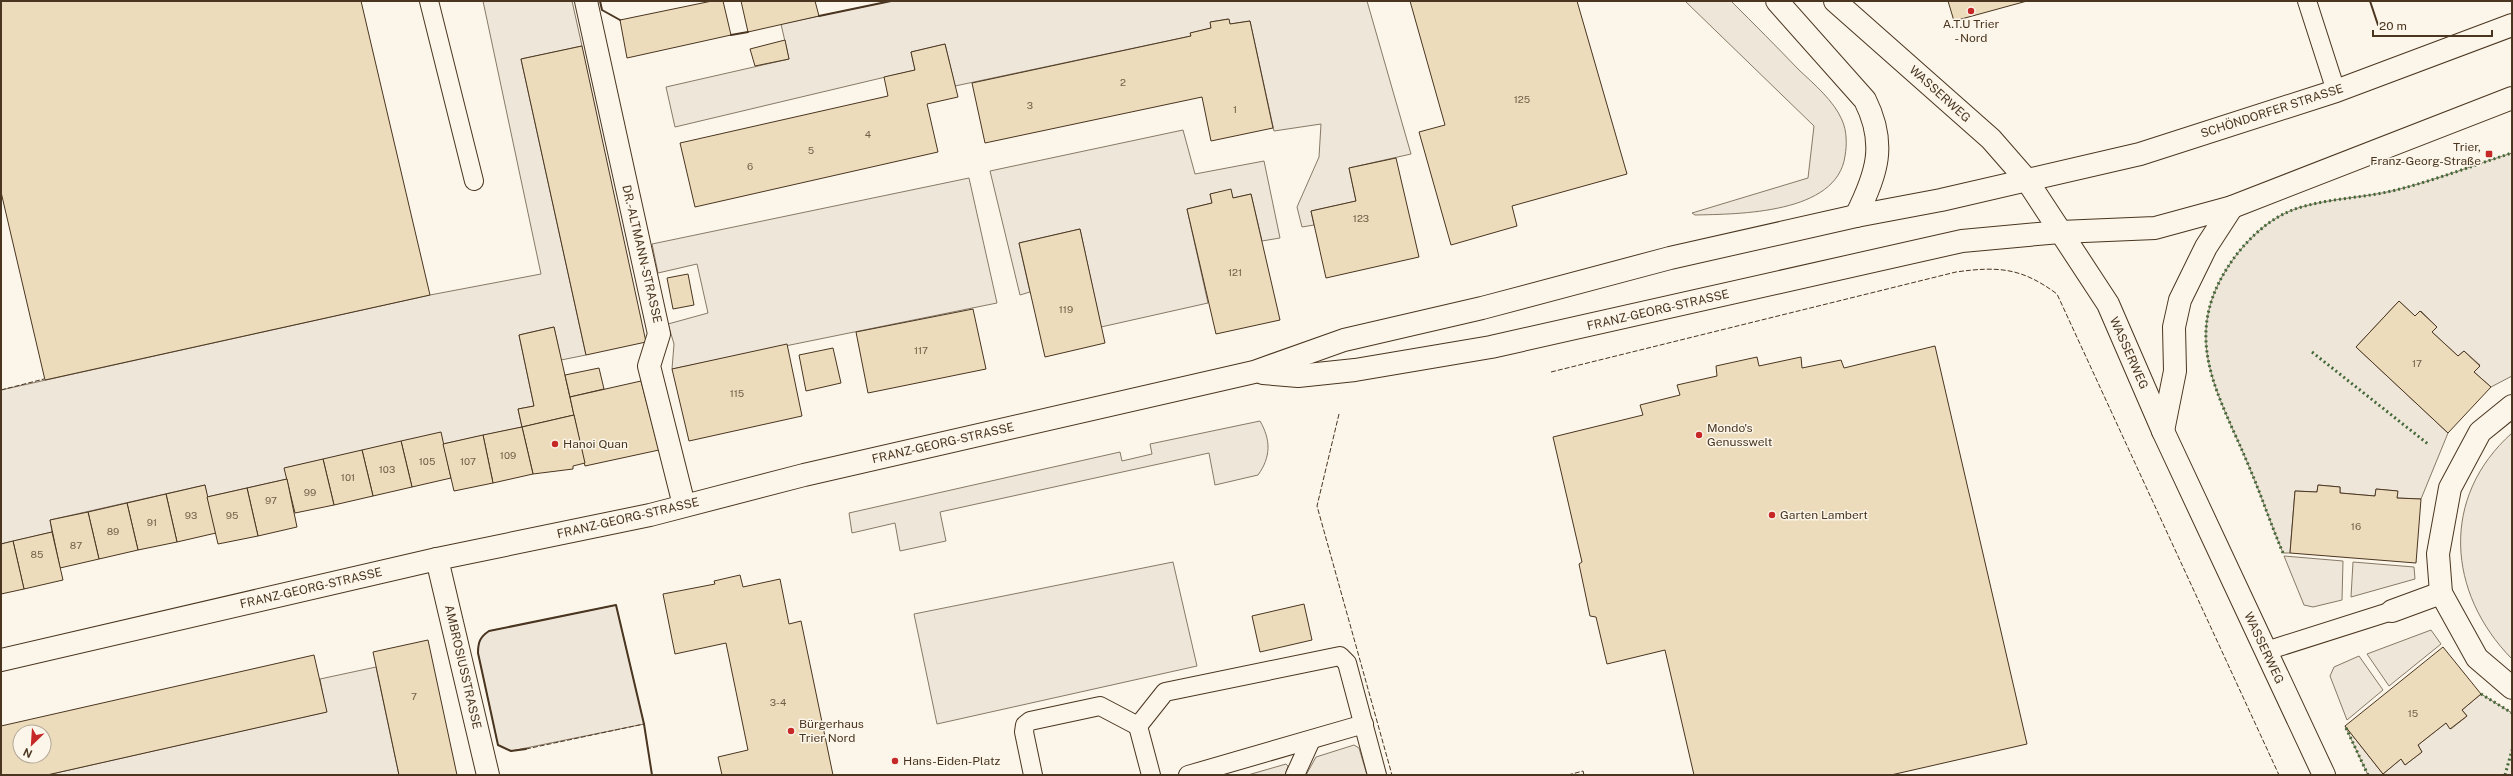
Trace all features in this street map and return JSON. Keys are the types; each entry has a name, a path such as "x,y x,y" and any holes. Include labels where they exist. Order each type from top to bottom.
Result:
{"street":[{"name":"DR.-ALTMANN-STRASSE","path":"586,1 660,334 649,366 684,505"},
{"path":"1777,1 1865,100 1874,117 1879,150 1872,181 1856,216"},
{"name":"WASSERWEG","path":"1835,1 1991,139 2026,179 2108,304 2163,431 2324,775"},
{"name":"SCHÖNDORFER STRASSE","path":"2026,179 2140,154 2336,91 2512,25"},
{"path":"2060,232 2155,228 2232,207 2512,98"},
{"name":"FRANZ-GEORG-STRASSE","path":"1,660 437,559 650,515 804,475 1254,372 1344,340 1482,308 1670,258 1856,216 1941,200 2026,179"},
{"path":"2163,431 2175,371 2174,327 2184,288 2206,247 2232,207"},
{"name":"FRANZ-GEORG-STRASSE","path":"1254,372 1298,376 1348,371 1491,347 1962,241 2060,232"},
{"path":"2512,406 2480,432 2450,488 2438,554 2441,593 2477,658 2512,688"},
{"name":"AMBROSIUSSTRASSE","path":"437,559 488,775"},
{"path":"2392,611 2441,593"}],"lane":[{"path":"429,1 474,181"},
{"path":"2307,1 2336,91"},
{"path":"2266,651 2392,611"},
{"path":"1138,726 1165,692 1340,656 1347,663 1377,775"},
{"path":"1033,775 1024,732 1025,725 1030,721 1100,706 1138,726 1151,775"},
{"path":"1188,775 1364,724"},
{"path":"1295,775 1311,740"}],"shaded area":[{"path":"483,1 572,1 582,46 521,59 586,355 561,360 554,327 519,335 534,406 518,409 522,427 443,444 440,433 285,468 287,479 207,497 205,485 50,520 52,532 1,544 1,390 430,295 541,274"},
{"path":"891,1 1367,1 1411,154 1349,168 1356,201 1311,211 1314,225 1302,227 1297,207 1319,157 1321,124 1274,131 1250,21 1230,24 1228,19 1211,22 1211,28 1191,33 1191,36 955,86 945,44 911,52 915,70 675,127 666,87 789,59 781,24"},
{"path":"1685,1 1731,1 1834,106 1845,129 1846,152 1838,175 1824,190 1806,200 1784,207 1736,214 1695,215 1692,213 1808,178 1814,126"},
{"path":"1183,130 1195,174 1264,161 1280,238 1262,241 1251,194 1233,198 1230,190 1210,194 1212,203 1187,209 1208,303 1101,327 1080,229 1019,243 1030,292 1020,295 990,171"},
{"path":"2512,153 2512,376 2491,387 2474,372 2480,365 2464,351 2458,356 2432,332 2437,327 2421,311 2415,316 2399,301 2356,347 2448,433 2421,499 2397,498 2397,491 2376,489 2375,496 2340,493 2340,487 2318,485 2317,492 2295,491 2290,553 2283,553 2226,414 2216,388 2209,362 2206,337 2209,310 2219,283 2237,254 2250,240 2264,226 2289,211 2322,202 2396,190"},
{"path":"969,178 997,303 672,369 674,344 668,324 708,313 697,264 658,273 652,244"},
{"path":"1260,421 1264,428 1268,448 1265,462 1258,475 1215,485 1209,453 940,512 946,541 900,551 895,523 852,533 849,513 1120,452 1122,461 1152,454 1150,444"},
{"path":"2512,433 2512,659 2490,633 2474,605 2464,575 2461,545 2463,515 2472,486 2489,458"},
{"path":"2284,556 2343,561 2342,600 2313,607 2304,605"},
{"path":"1173,562 1197,666 937,724 914,614"},
{"path":"2353,562 2414,567 2415,579 2351,597"},
{"path":"616,605 644,724 511,751 498,745 478,653 478,646 483,635 489,631"},
{"path":"2431,630 2441,644 2389,686 2367,654"},
{"path":"2359,656 2383,690 2347,720 2330,676 2334,667"},
{"path":"376,667 399,775 47,775 326,712 320,679"},
{"path":"2481,694 2512,713 2512,775 2368,775 2345,726 2383,774 2401,759 2405,765 2422,752 2418,745 2446,723 2451,729 2467,716 2462,710"},
{"path":"1354,745 1359,748 1367,775 1306,775 1316,757"},
{"path":"1286,764 1288,766 1285,775 1248,775"}],"building":[{"path":"1,1 361,1 430,295 45,380 1,192"},
{"path":"712,1 723,1 731,35 627,58 620,20"},
{"path":"741,1 815,1 819,16 748,32"},
{"path":"1410,1 1577,1 1627,174 1512,206 1517,226 1451,245 1419,132 1445,125"},
{"name":"A.T.U Trier - Nord","path":"1948,1 2027,1 1954,21"},
{"path":"1229,19 1230,24 1250,21 1273,128 1211,141 1202,97 985,143 972,83 1191,36 1190,33 1211,28 1210,22"},
{"path":"785,40 789,59 755,66 750,49"},
{"path":"945,44 958,97 927,104 938,152 695,207 680,143 888,96 884,77 915,70 911,52"},
{"path":"582,46 646,342 586,355 521,59"},
{"path":"1396,158 1419,257 1326,278 1311,211 1356,201 1349,168"},
{"path":"1231,189 1233,198 1251,194 1280,320 1216,334 1187,209 1212,203 1210,194"},
{"path":"1080,229 1105,343 1045,357 1019,243"},
{"path":"688,274 694,305 673,309 667,278"},
{"path":"2399,301 2415,316 2420,311 2437,327 2432,332 2458,356 2464,351 2480,366 2474,372 2491,387 2448,433 2356,347"},
{"path":"973,309 986,369 868,393 856,332"},
{"path":"554,327 574,415 522,427 518,409 534,406 519,335"},
{"path":"787,344 802,416 689,441 672,369"},
{"name":"Garten Lambert","path":"1935,346 2027,744 1891,775 1694,775 1665,650 1607,664 1596,617 1590,616 1579,564 1582,562 1553,437 1643,415 1640,405 1680,395 1677,385 1717,376 1716,366 1757,357 1759,366 1801,357 1802,368 1841,360 1844,368"},
{"path":"833,348 841,383 806,391 799,355"},
{"path":"599,368 604,389 570,397 565,375"},
{"path":"641,381 659,450 585,466 570,397"},
{"path":"574,415 585,463 573,466 573,469 533,474 522,427"},
{"path":"522,427 533,474 493,483 483,435"},
{"path":"441,432 451,478 412,487 401,441"},
{"path":"483,435 493,483 454,491 443,444"},
{"path":"401,441 412,487 373,496 362,450"},
{"path":"362,450 373,496 334,505 323,459"},
{"path":"323,459 334,505 295,513 284,468"},
{"path":"287,479 297,527 258,536 247,488"},
{"path":"205,485 216,533 177,542 166,494"},
{"path":"2318,485 2340,487 2340,493 2375,496 2376,489 2398,491 2397,498 2421,499 2416,563 2290,553 2295,491 2317,492"},
{"path":"247,488 258,536 218,544 207,497"},
{"path":"166,494 177,542 138,550 127,503"},
{"path":"127,503 138,550 99,559 88,512"},
{"path":"88,512 99,559 60,568 50,520"},
{"path":"52,532 63,580 24,589 13,541"},
{"path":"13,541 24,589 1,594 1,544"},
{"path":"740,575 743,587 780,579 789,624 801,621 833,775 722,775 718,757 748,750 726,643 675,654 663,594 715,584 714,581"},
{"path":"1304,604 1312,640 1260,652 1252,616"},
{"path":"428,640 457,775 399,775 373,652"},
{"path":"2443,647 2481,694 2462,710 2467,716 2450,729 2446,723 2418,745 2422,752 2405,765 2401,759 2383,774 2345,726"},
{"path":"314,655 327,712 47,775 1,775 1,726"}],"hedge":[{"path":"2283,553 2226,414 2216,388 2209,362 2206,337 2209,310 2219,283 2237,254 2250,240 2264,226 2289,211 2322,202 2396,190 2512,153"},
{"path":"2312,352 2428,444"},
{"path":"2481,694 2512,713"},
{"path":"2346,728 2368,775"},
{"path":"2505,775 2512,750"}],"fence":[{"path":"1551,372 1956,272 1998,269 2021,274 2044,285 2057,294 2279,775"},
{"path":"1,390 44,379"},
{"path":"1339,414 1317,506 1392,775"},
{"path":"526,749 644,724"},
{"path":"1568,775 1583,771 1584,775"}],"wall":[{"path":"600,1 602,10 620,20"},
{"path":"819,16 891,1"},
{"path":"2370,1 2378,25"},
{"path":"731,35 748,32"},
{"path":"526,749 511,751 498,745 478,653 478,646 483,635 489,631 616,605 644,724 652,775"}],"place":[{"name":"A.T.U Trier - Nord","path":"1971,11"},
{"name":"Trier, Franz-Georg-Straße","path":"2489,154"},
{"name":"Mondo's Genusswelt","path":"1699,435"},
{"name":"Hanoi Quan","path":"555,444"},
{"name":"Garten Lambert","path":"1772,515"},
{"name":"Bürgerhaus Trier Nord","path":"791,731"},
{"name":"Hans-Eiden-Platz","path":"895,761"}]}
